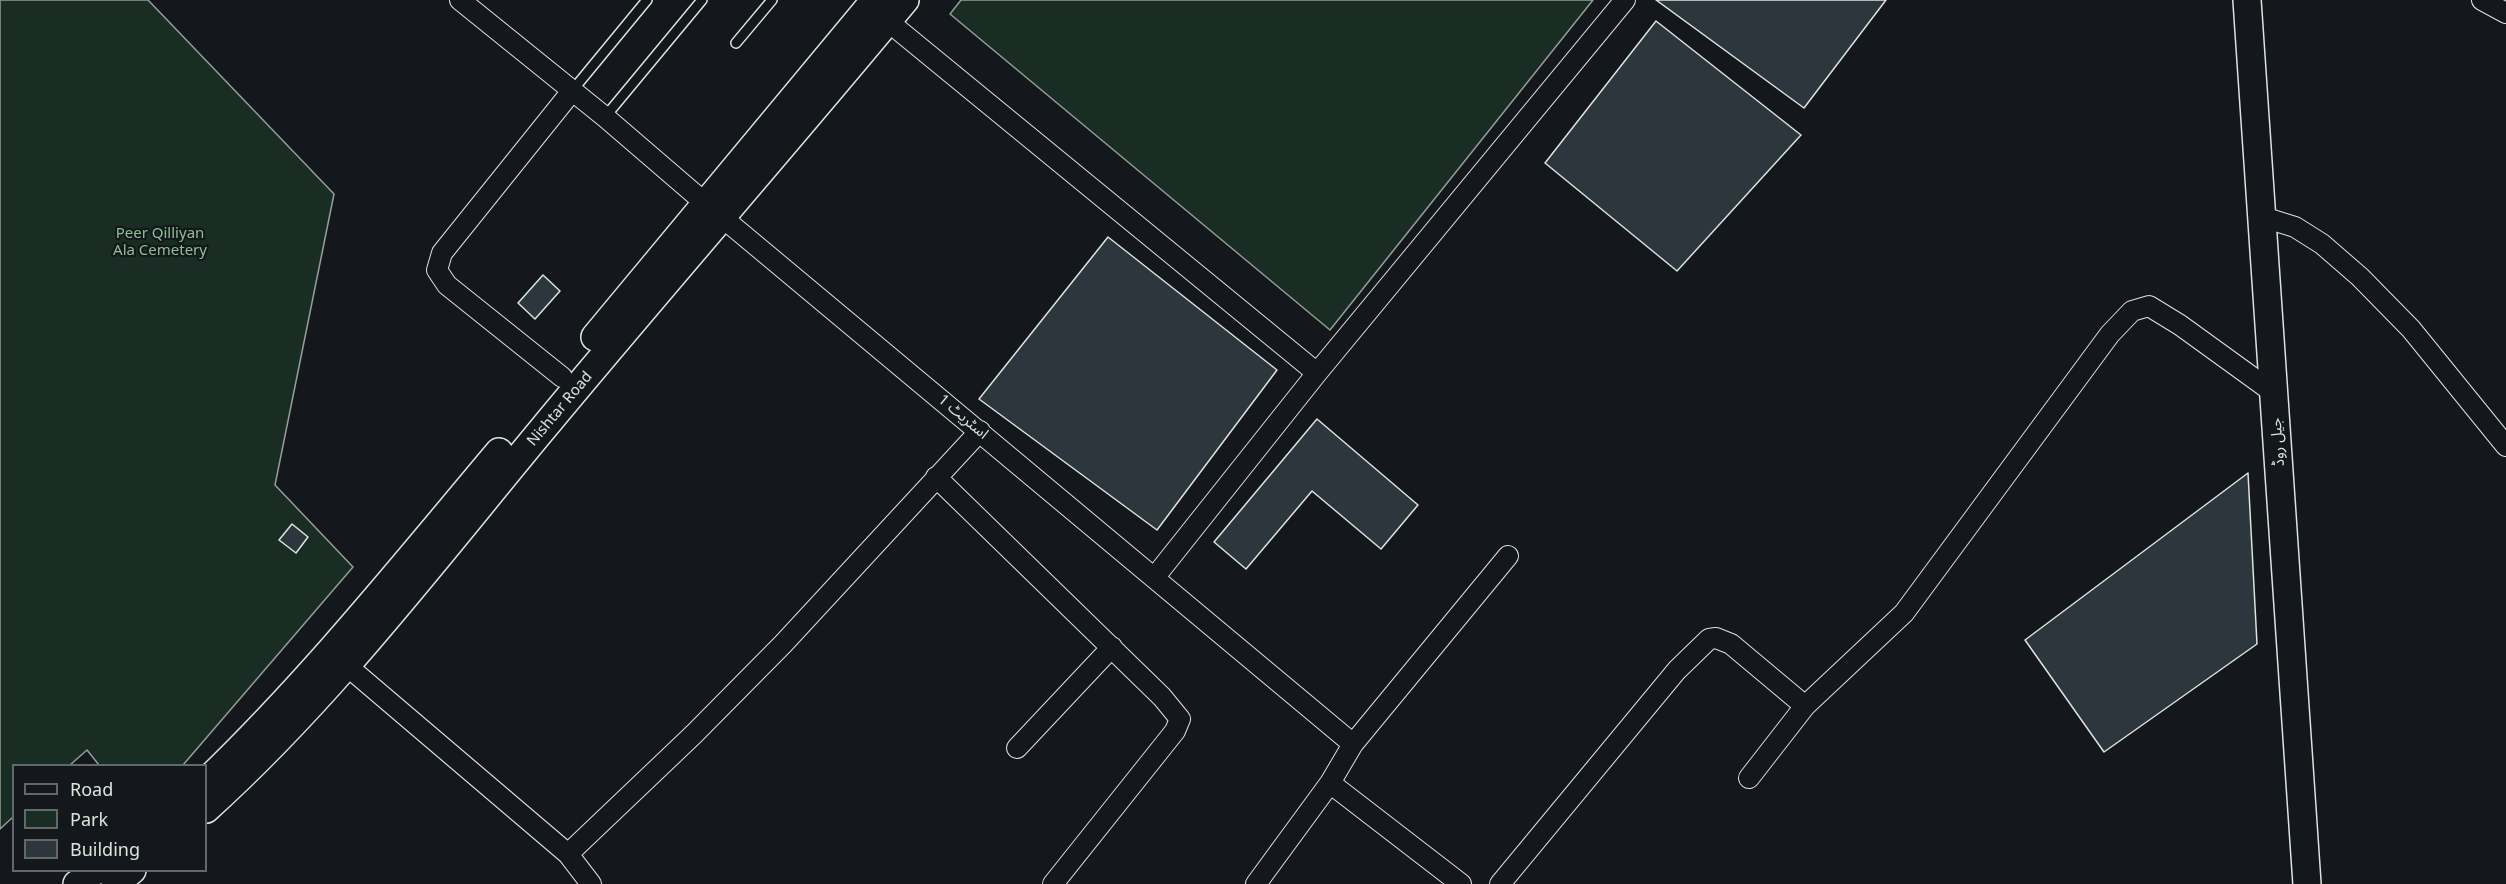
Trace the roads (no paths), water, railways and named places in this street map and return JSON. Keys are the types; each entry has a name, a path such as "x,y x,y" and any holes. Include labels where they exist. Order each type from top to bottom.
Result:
{"main road":[{"name":"Nishtar Road","path":"207,808 235,783 346,665 713,209 878,9 905,0"},
{"name":"جیل روڈ","path":"2247,0 2307,884"},
{"name":"Nishtar Road","path":"207,782 257,733 343,638 562,378 713,209"},
{"path":"77,884 93,872"},
{"path":"115,884 130,872"}],"street":[{"name":"اسٹریٹ 1","path":"460,0 605,117 1353,744"},
{"path":"1154,578 1317,374 1625,0"},
{"path":"2481,0 2506,13"},
{"path":"878,9 1317,374"},
{"path":"562,378 447,285 437,270 442,253 572,91"},
{"path":"2262,217 2295,227 2322,244 2360,277 2411,329 2506,446"},
{"path":"1749,778 1804,706 1904,613 2110,334 2132,310 2149,306 2180,325 2274,393"},
{"path":"568,854 694,734 775,652 980,431"},
{"path":"936,477 1178,714 1179,723 1053,884"},
{"path":"1256,884 1330,783 1353,744 1508,556"},
{"path":"1500,884 1677,670 1709,639 1716,638 1731,644 1804,706"},
{"path":"1017,748 1112,647"},
{"path":"346,665 568,854 591,884"},
{"path":"1330,783 1461,884"}],"lane":[{"path":"572,91 647,0"},
{"path":"605,117 702,0"},
{"path":"736,43 772,0"}],"park label":[{"name":"Peer Qilliyan Ala Cemetery","path":"160,242"}]}
